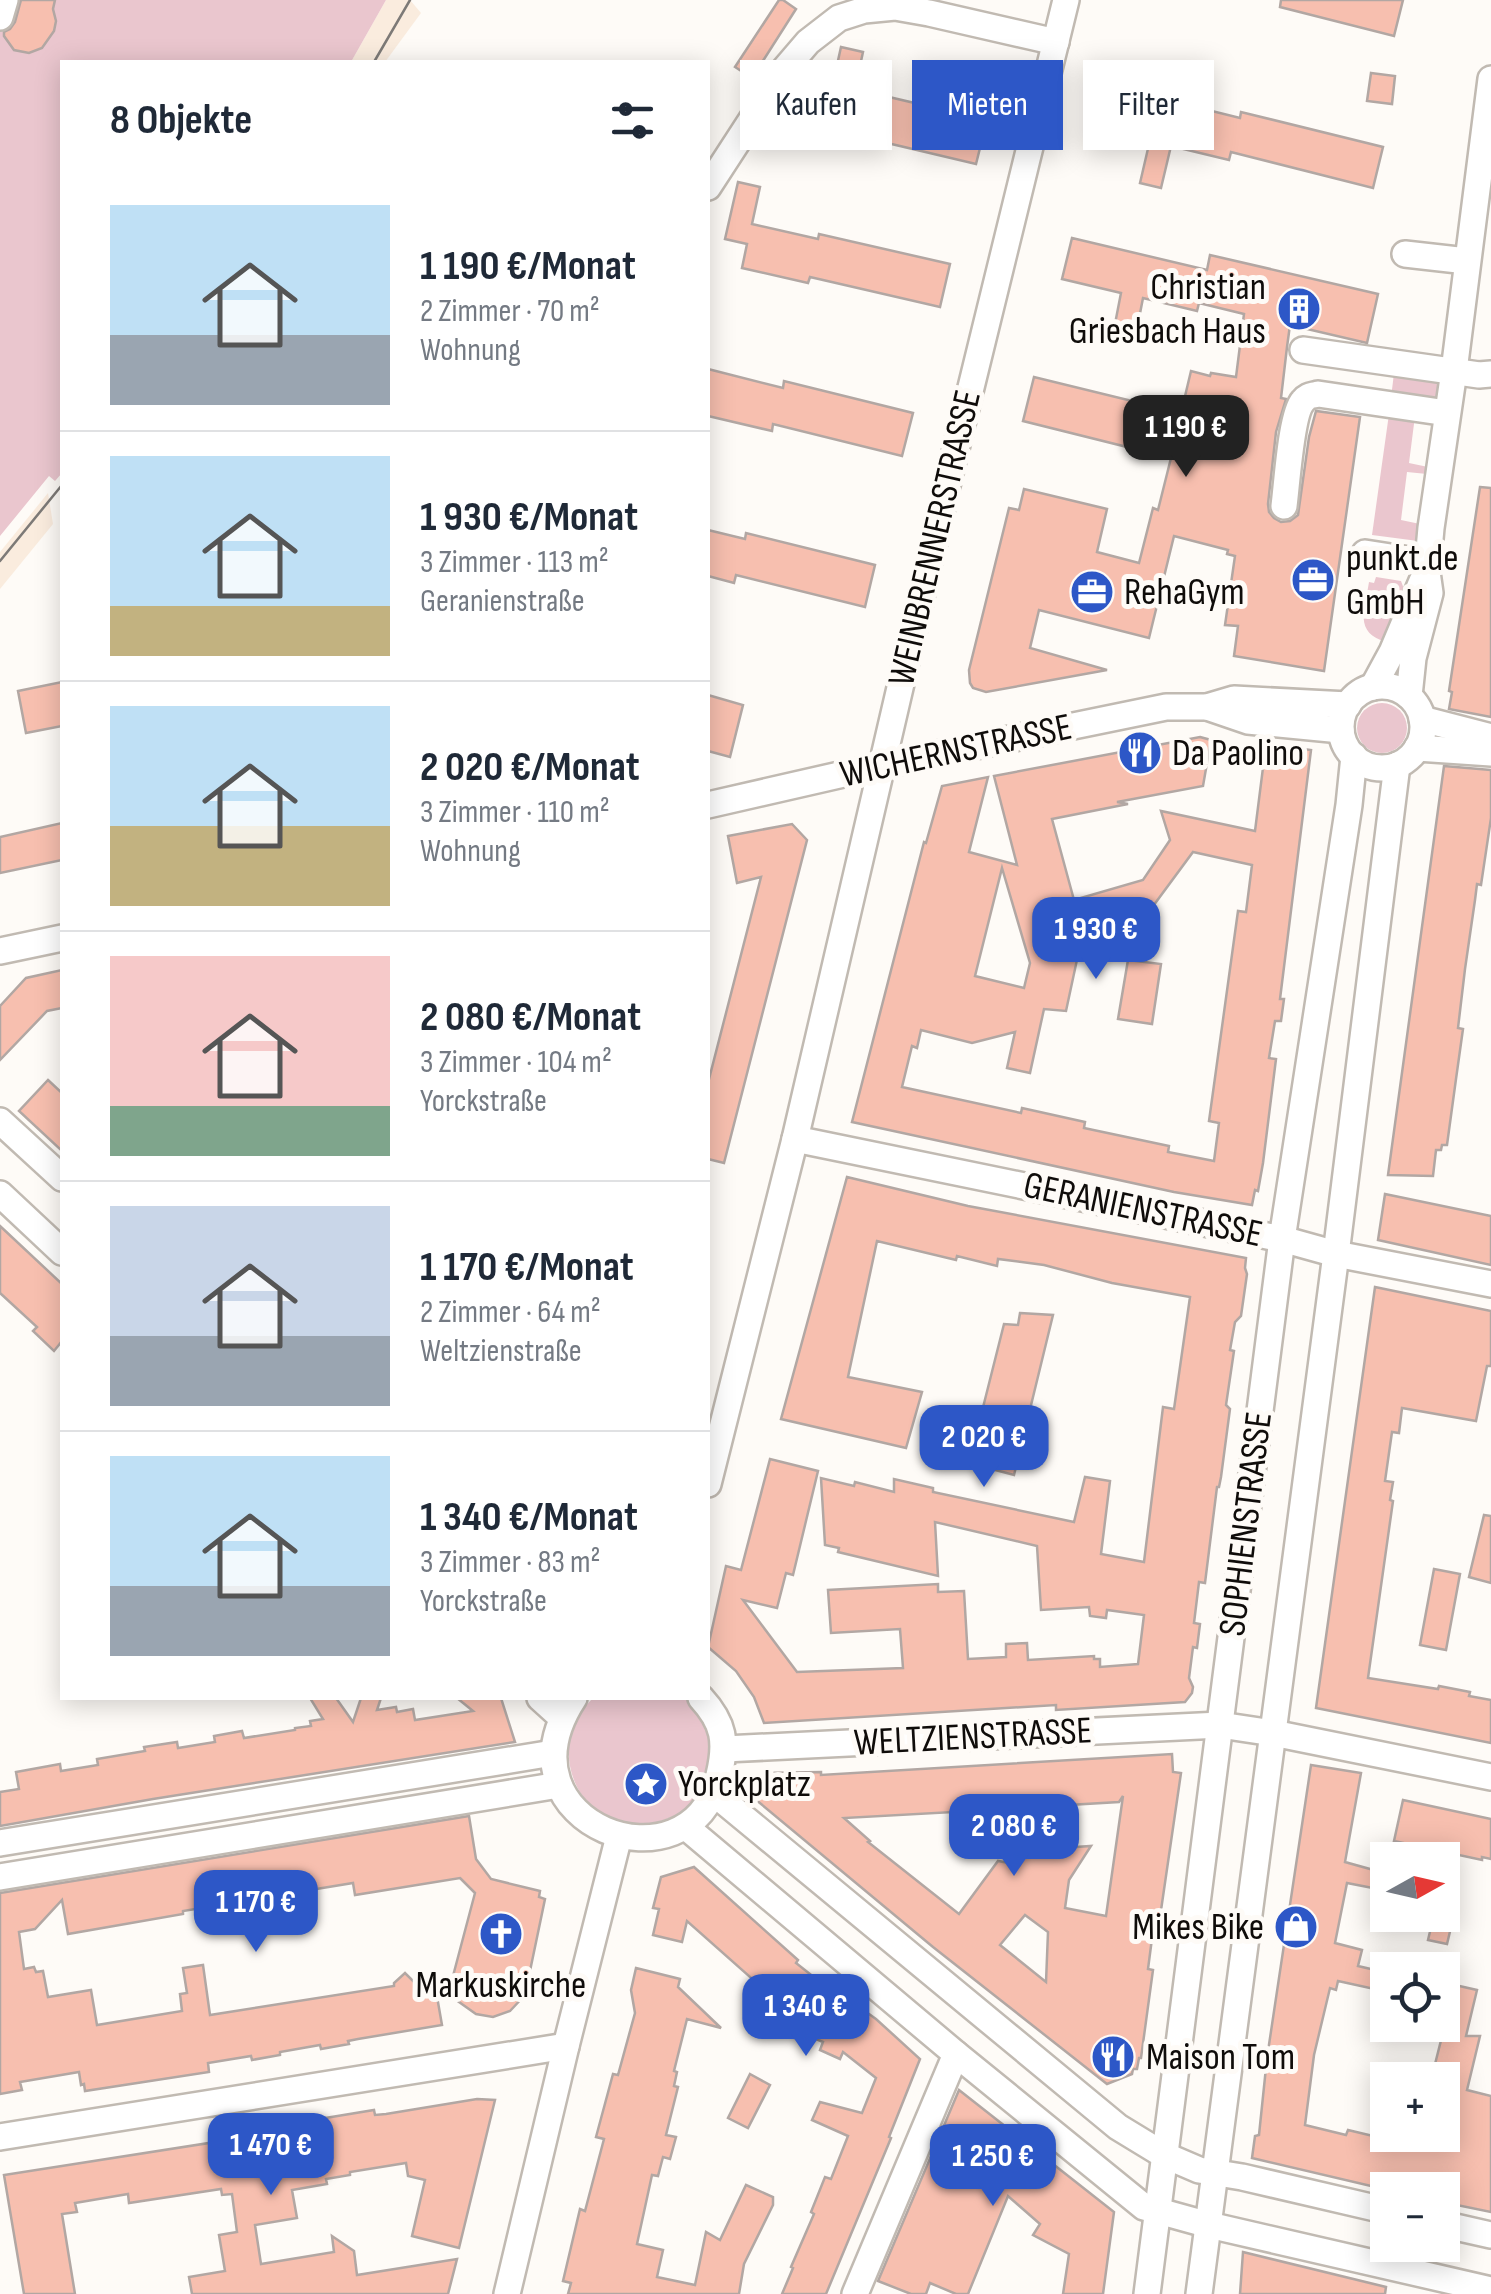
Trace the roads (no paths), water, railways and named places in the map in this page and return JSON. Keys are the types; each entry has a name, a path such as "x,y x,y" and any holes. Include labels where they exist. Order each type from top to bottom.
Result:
{"street":[{"path":"0,17 6,0"},
{"name":"WEINBRENNERSTRASSE","path":"710,1476 795,1139 950,473 1066,0"},
{"path":"710,185 784,70 808,42 839,18 864,10 895,7 1056,42"},
{"path":"1407,756 1422,734 1413,658 1430,593 1431,528 1491,79"},
{"path":"1405,254 1467,262"},
{"path":"1303,350 1491,374"},
{"path":"1284,506 1296,419 1301,402 1308,396 1318,394 1448,413"},
{"path":"1365,553 1428,567"},
{"path":"1373,686 1428,567"},
{"path":"1491,737 1416,707 1398,689 1386,686 1373,686 1358,693 1344,717 1344,741 1354,756 1371,766 1384,768 1407,756 1491,753"},
{"name":"WICHERNSTRASSE","path":"710,805 1166,707 1206,706 1234,700 1344,717"},
{"name":"SOPHIENSTRASSE","path":"1147,2294 1282,1239 1354,756"},
{"name":"SOPHIENSTRASSE","path":"1199,2294 1336,1254 1407,756"},
{"path":"0,951 60,938"},
{"path":"0,1121 60,1176"},
{"name":"GERANIENSTRASSE","path":"795,1139 1491,1284"},
{"path":"0,1194 60,1250"},
{"path":"567,1707 553,1753 560,1785 574,1809 593,1826 619,1836 650,1838 686,1827 715,1794 725,1749 715,1713 703,1700"},
{"name":"WELTZIENSTRASSE","path":"725,1749 1220,1725 1491,1776"},
{"path":"0,1843 553,1753"},
{"path":"0,1878 560,1785"},
{"path":"715,1794 944,1986 1118,2126 1164,2156 1200,2170 1370,2207"},
{"path":"223,1807 228,1839"},
{"path":"686,1827 1133,2200 1158,2212 1209,2225 1491,2290"},
{"path":"507,2294 619,1836"},
{"path":"916,2020 944,1986"},
{"path":"0,2136 566,2046"},
{"path":"855,2294 956,2054"},
{"path":"1460,2228 1491,2235"}],"tram line":[{"path":"375,60 410,0"},
{"path":"0,561 60,487"}],"place":[{"name":"Christian Griesbach Haus","path":"1299,309"},
{"name":"punkt.de GmbH","path":"1313,580"},
{"name":"RehaGym","path":"1092,592"},
{"name":"Da Paolino","path":"1140,753"},
{"name":"Yorckplatz","path":"646,1784"},
{"name":"Mikes Bike","path":"1296,1927"},
{"name":"Markuskirche","path":"501,1934"},
{"name":"Maison Tom","path":"1113,2057"}]}
